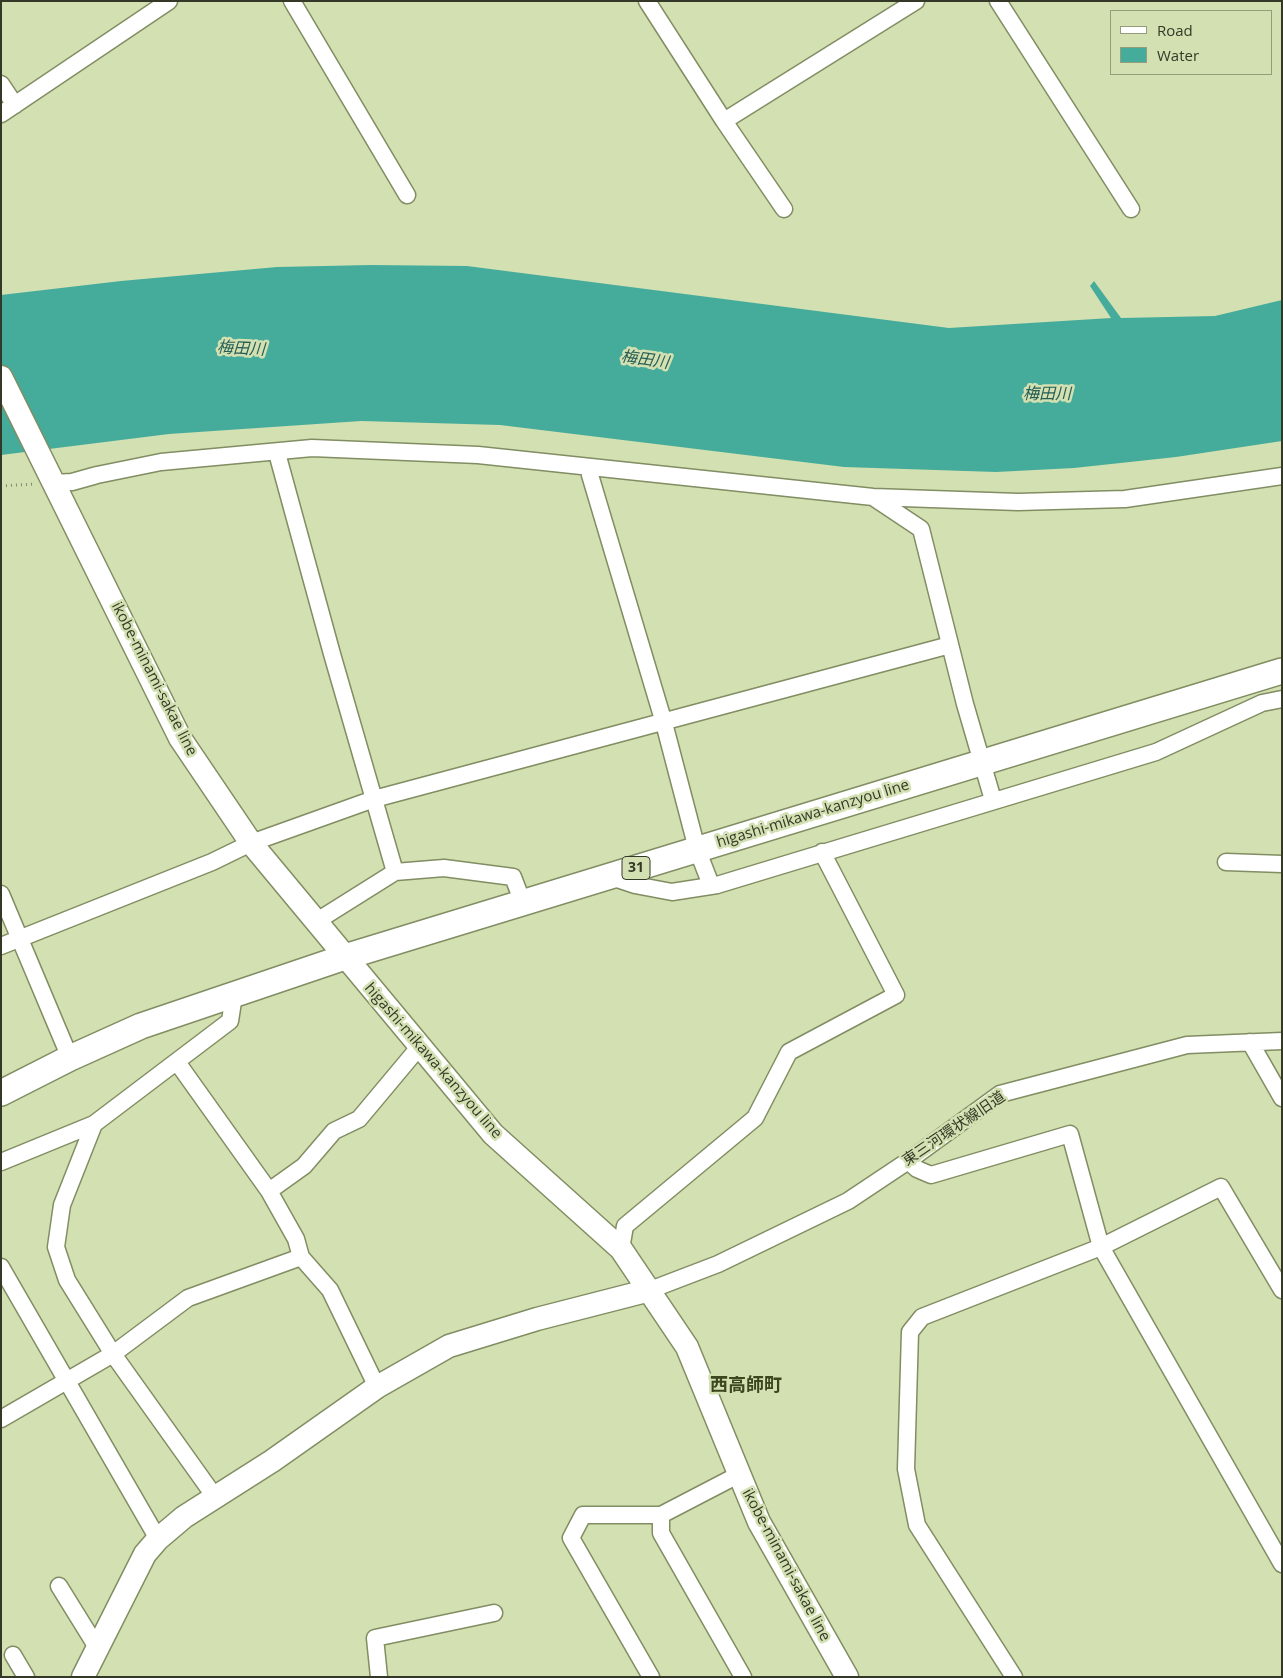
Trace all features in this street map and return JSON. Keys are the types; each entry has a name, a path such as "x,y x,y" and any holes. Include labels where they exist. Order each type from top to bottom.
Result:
{"main road":[{"name":"ikobe-minami-sakae line","path":"1,377 180,738 251,843 345,957"},
{"name":"higashi-mikawa-kanzyou line","path":"1,1093 70,1058 141,1026 345,957 1282,671"},
{"name":"higashi-mikawa-kanzyou line","path":"345,957 493,1134 621,1249 650,1290"},
{"name":"ikobe-minami-sakae line","path":"650,1290 687,1347 738,1475 760,1522 847,1677"},
{"path":"82,1677 145,1554 158,1538 184,1517 272,1461 377,1387 449,1346 472,1337 650,1290"}],"street":[{"path":"1,114 169,1"},
{"path":"292,1 406,195"},
{"path":"647,1 724,121 784,209"},
{"path":"724,121 916,1"},
{"path":"998,1 1131,209"},
{"path":"1,84 16,105"},
{"path":"54,483 72,482 161,462 277,453 312,448 468,455 873,497 1018,502 1125,499 1282,476"},
{"path":"277,453 332,654 396,872"},
{"path":"592,469 590,475 664,723 697,849 712,886"},
{"path":"873,497 921,528 965,704 993,800"},
{"path":"1,946 212,862 251,843 374,799 950,645"},
{"path":"611,877 635,885 672,892 712,886 1156,752 1262,703 1282,699"},
{"path":"621,1249 625,1226 755,1118 789,1052 896,995 822,852"},
{"path":"1226,862 1282,864"},
{"path":"317,921 396,872 444,868 513,877 523,903"},
{"path":"1,894 70,1058"},
{"path":"1,1162 94,1124 230,1021 234,995"},
{"name":"東三河環状線旧道","path":"650,1290 718,1264 848,1201 908,1161 1000,1094 1187,1045 1282,1041"},
{"path":"1250,1042 1282,1098"},
{"path":"269,1191 304,1166 334,1131 359,1119 420,1046"},
{"path":"177,1062 269,1191 296,1239 301,1257 330,1290 377,1387"},
{"path":"94,1124 62,1205 56,1247 67,1280 113,1354 215,1497"},
{"path":"908,1161 916,1169 931,1175 1070,1134 1101,1247 1282,1564"},
{"path":"1014,1677 917,1525 906,1469 910,1332 922,1317 1101,1247 1221,1187 1282,1290"},
{"path":"1,1418 113,1354 188,1298 301,1257"},
{"path":"1,1267 158,1538"},
{"path":"651,1677 572,1538 583,1515 661,1516 738,1475"},
{"path":"661,1516 661,1533 743,1677"},
{"path":"59,1586 98,1649"},
{"path":"379,1677 375,1638 494,1614"},
{"path":"13,1655 26,1677"}],"path":[{"path":"1,486 54,483"}],"water":[{"name":"梅田川","path":"371,265 467,266 949,328 1111,318 1090,286 1094,281 1121,318 1215,316 1282,300 1282,441 1176,457 1074,468 996,472 844,467 500,425 361,421 169,434 1,455 1,295 121,281 277,267"}],"district":[{"name":"西高師町","path":"746,1386"}]}
